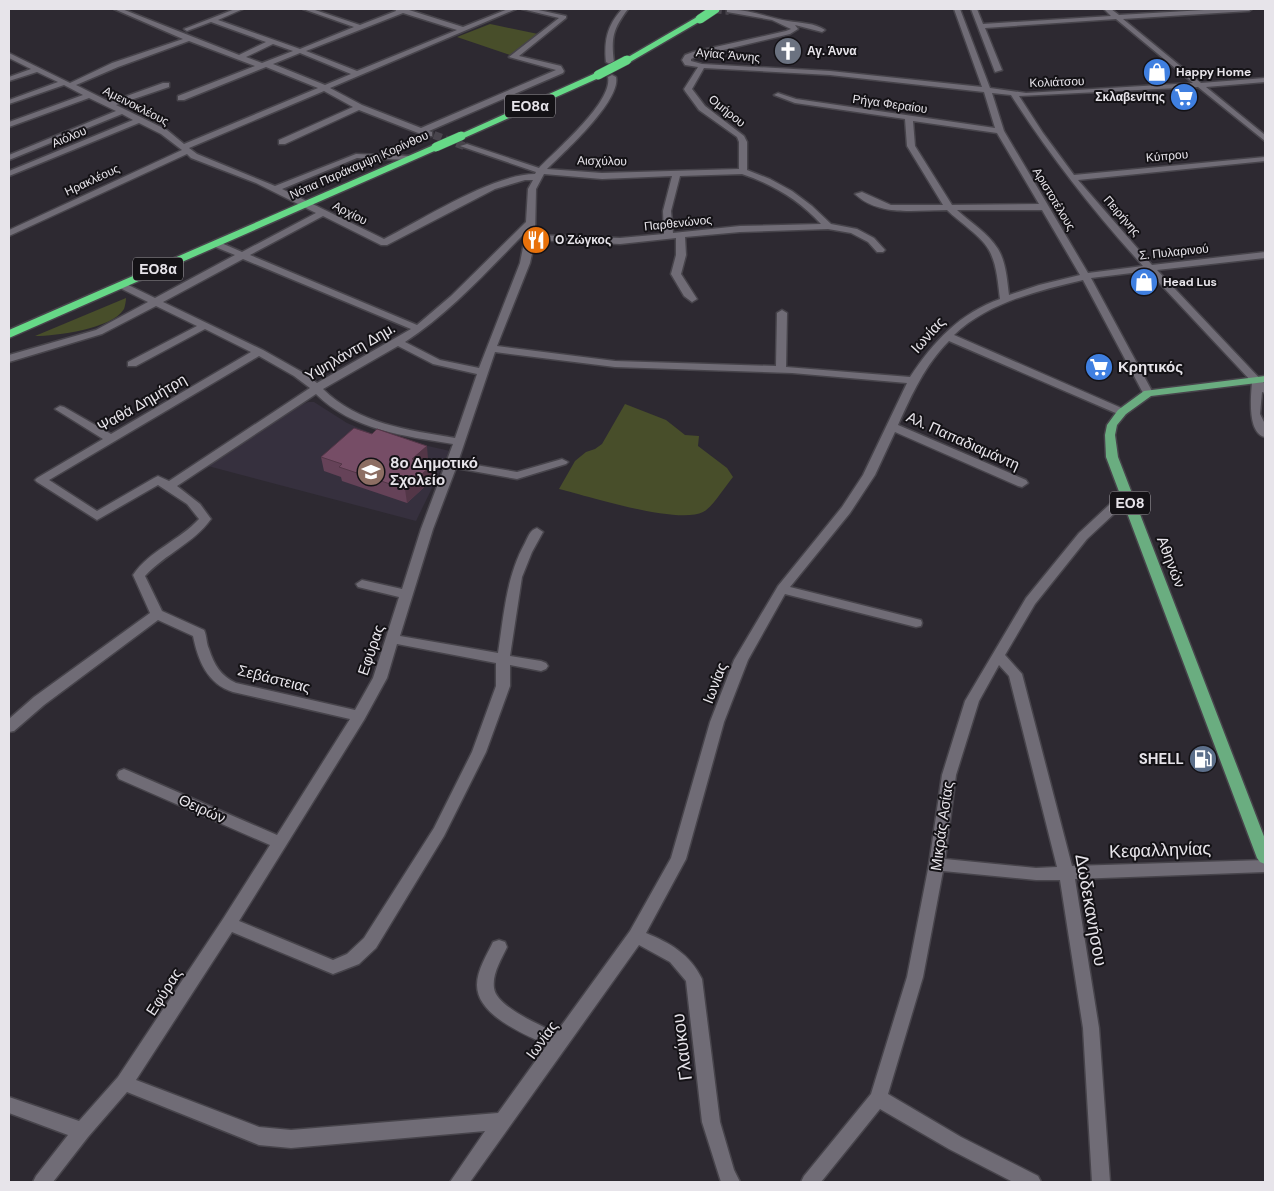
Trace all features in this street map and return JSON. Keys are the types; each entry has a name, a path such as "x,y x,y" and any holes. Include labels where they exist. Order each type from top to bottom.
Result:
{"highway":[{"name":"Νότια Παράκαμψη Κορίνθου","path":"9,334 410,158 436,147 462,141 627,60 715,9"}],"main road":[{"name":"Αθηνών","path":"1261,380 1148,393 1134,401 1112,425 1111,450 1112,457 1265,858"}],"street":[{"path":"117,9 189,39 323,88 359,107 434,135"},
{"path":"187,29 240,9"},
{"path":"306,9 361,27"},
{"path":"181,98 361,27 401,9 462,30"},
{"name":"Ηρακλέους","path":"9,233 185,149 323,88 513,9"},
{"path":"422,131 560,70 513,58 564,18 525,9"},
{"path":"610,62 608,37 614,22 625,9"},
{"name":"Αριστοτέλους","path":"957,9 987,89 1000,131 1085,276 1148,393"},
{"path":"974,9 998,70"},
{"path":"1107,9 1265,139"},
{"path":"981,26 1119,19 1249,9"},
{"path":"735,11 786,23 804,24 822,30"},
{"path":"212,20 300,51 356,74"},
{"name":"Αγίας Άννης","path":"786,23 794,26 793,31 696,54 688,57 686,60 691,64 702,66 830,73 987,89 1013,94"},
{"path":"9,102 68,84 189,39"},
{"path":"239,58 273,41"},
{"name":"Αμεινοκλέους","path":"9,54 164,132 204,161 239,173 306,204"},
{"name":"Ομήρου","path":"702,66 688,89 702,108 740,136 743,142 743,171"},
{"path":"9,79 38,69"},
{"name":"Κολιάτσου","path":"1013,94 1265,72"},
{"path":"539,174 600,109 613,82 612,77"},
{"name":"Κολιάτσου","path":"1013,94 1042,95 1265,80"},
{"path":"110,105 166,85"},
{"name":"Ρήγα Φεραίου","path":"778,94 794,101 1000,131"},
{"name":"Πειρήνης","path":"1013,94 1072,178 1149,266 1261,380 1265,390"},
{"path":"9,125 90,95"},
{"path":"282,142 359,107"},
{"path":"9,158 123,111"},
{"path":"909,118 910,146 950,209 986,240 994,250 1001,272 1005,300"},
{"name":"Αιόλου","path":"9,174 138,120"},
{"name":"Αισχύλου","path":"462,141 539,174 602,176 743,171"},
{"path":"274,189 356,156 410,158"},
{"name":"Κύπρου","path":"1072,178 1265,159"},
{"path":"743,171 783,187 814,211 828,226"},
{"path":"669,237 667,211 676,173"},
{"name":"Εφύρας","path":"42,1182 82,1131 124,1083 280,843 360,716 380,678 427,529 452,464 491,348 526,263 531,237 532,189 539,174"},
{"name":"Αρχίου","path":"306,204 384,243 492,187 539,174"},
{"path":"860,194 880,205 891,208 1044,207"},
{"path":"9,359 46,346 99,332 245,256 322,213"},
{"name":"Υψηλάντη Δημ.","path":"169,486 317,388 418,329 454,298 530,223"},
{"name":"Παρθενώνος","path":"531,237 620,241 740,229 828,226 854,231 871,240 880,250"},
{"path":"680,236 681,255 676,274 687,294 692,299"},
{"path":"216,244 418,329"},
{"name":"Σ. Πυλαρινού","path":"1085,276 1149,266 1265,255"},
{"name":"Ιωνίας","path":"458,1182 636,936 678,859 717,722 741,660 782,589 846,510 869,475 913,380 930,354 947,336 976,313 1005,300 1085,276"},
{"path":"120,285 259,352 298,374 317,388 323,395 357,418 378,427 399,432 458,442"},
{"path":"781,370 782,313"},
{"path":"132,364 204,326"},
{"path":"947,336 1122,412"},
{"path":"398,342 437,362 483,372"},
{"path":"491,348 615,364 781,370 913,380"},
{"name":"Ψαθά Δημήτρη","path":"169,486 158,480 97,516 41,480 259,352"},
{"path":"1261,380 1255,414 1265,434"},
{"path":"60,409 112,439"},
{"name":"Αλ. Παπαδιαμάντη","path":"891,426 1022,483"},
{"path":"452,464 517,476 562,462"},
{"path":"9,727 39,701 157,614 139,575 149,563 199,528 206,519 202,512 169,486"},
{"name":"Μικράς Ασίας","path":"810,1182 878,1098 915,977 937,864 949,775 972,701 1030,601 1083,536 1127,495"},
{"path":"228,924 333,968 353,959 370,943 439,832 479,752 503,686 504,660 516,577 536,532"},
{"path":"362,584 407,594"},
{"path":"782,589 916,622"},
{"name":"Σεβάστειας","path":"157,614 199,633 202,649 213,672 220,681 233,687 360,716"},
{"path":"393,639 541,666"},
{"name":"Δωδεκανήσου","path":"998,654 1015,674 1066,872 1091,1028 1101,1182"},
{"name":"Θειρών","path":"124,775 280,843"},
{"name":"Κεφαλληνίας","path":"937,864 1036,874 1265,866"},
{"name":"Γλαύκου","path":"636,936 672,953 686,964 694,979 711,1122 726,1174 731,1182"},
{"path":"499,947 487,974 486,990 490,1002 502,1012 560,1043"},
{"path":"124,1083 259,1136 292,1139 502,1121"},
{"path":"878,1098 955,1144 1032,1182"},
{"path":"9,1105 82,1131"}],"shaded area":[{"path":"308,402 314,402 347,423 371,433 450,451 416,521 208,466 294,409"}],"green space":[{"path":"490,24 538,34 510,55 457,37"},
{"path":"126,298 124,309 118,316 108,322 69,333 35,336"},
{"path":"625,404 666,420 685,435 699,436 698,446 727,468 733,477 707,510 691,515 674,515 632,508 559,489 575,461 586,452 602,444"}],"building":[{"name":"8ο Δημοτικό Σχολείο","path":"354,428 372,434 377,429 427,446 412,459 431,466 405,489 339,467 342,464 321,457"}],"tunnel":[{"path":"714,9 729,11"},
{"path":"434,135 464,146"}],"place":[{"name":"Αγ. Άννα","path":"788,51"},
{"name":"Happy Home","path":"1157,72"},
{"name":"Σκλαβενίτης","path":"1184,97"},
{"name":"Ο Ζώγκος","path":"536,240"},
{"name":"Head Lus","path":"1144,282"},
{"name":"Κρητικός","path":"1099,367"},
{"name":"8ο Δημοτικό Σχολείο","path":"371,472"},
{"name":"SHELL","path":"1203,759"}]}
